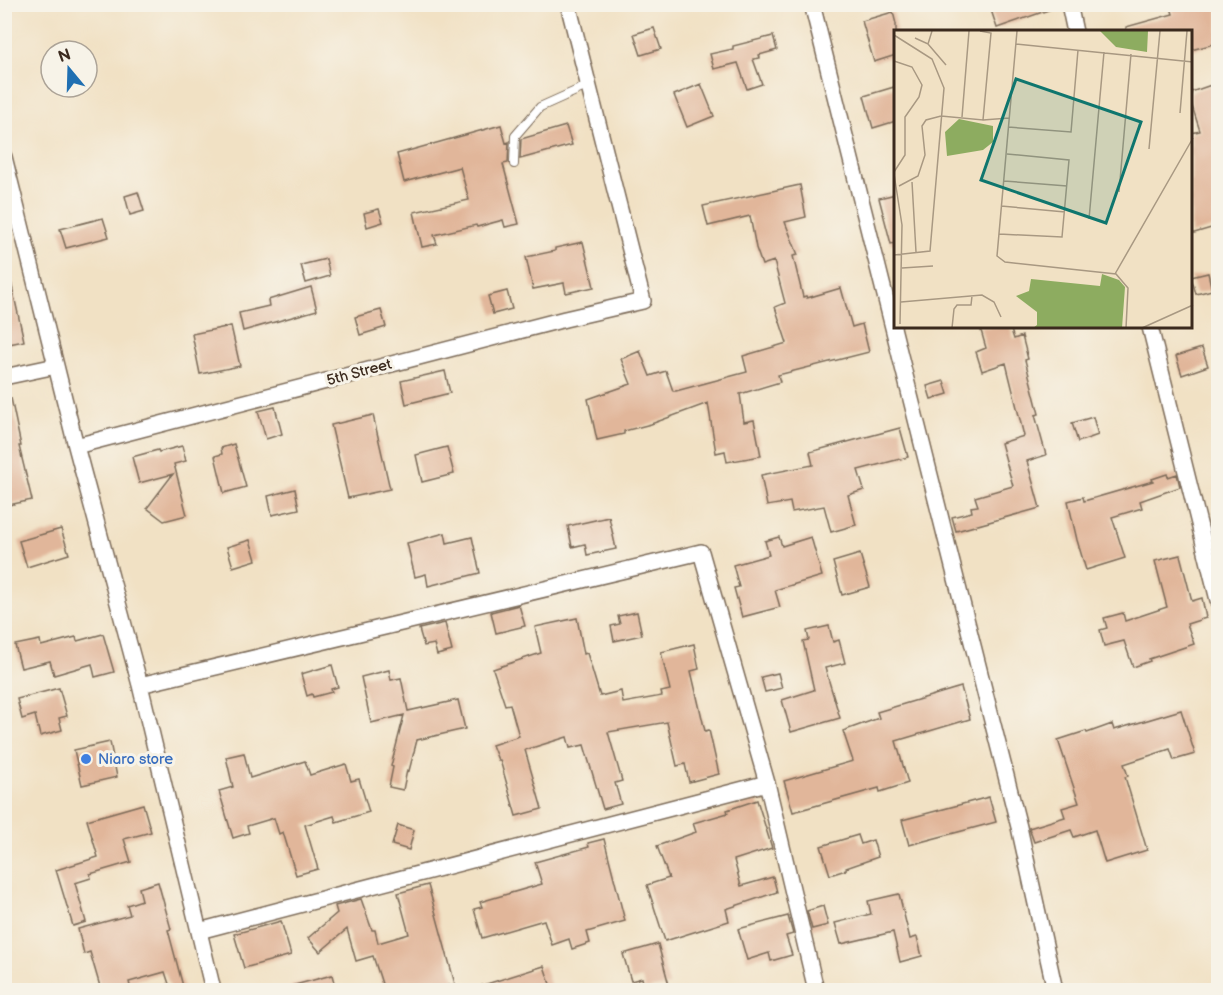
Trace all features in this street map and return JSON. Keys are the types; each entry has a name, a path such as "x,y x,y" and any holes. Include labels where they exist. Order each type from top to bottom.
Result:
{"street":[{"path":"568,4 589,85"},
{"path":"812,4 1019,827 1055,990"},
{"path":"1069,4 1075,30"},
{"name":"5th Street","path":"76,446 542,324 643,301 589,85"},
{"path":"4,157 76,446 140,685 213,990"},
{"path":"1150,328 1218,600"},
{"path":"4,377 56,366"},
{"path":"140,685 701,552 767,783 816,990"},
{"path":"199,931 767,783"}],"lane":[{"path":"514,164 515,136 540,107 589,85"}],"building":[{"path":"989,4 1056,4 1057,7 997,28"},
{"path":"1170,4 1218,4 1218,43 1193,49 1193,30 1126,30 1126,27 1173,14"},
{"path":"893,12 896,24 894,56 874,62 862,21"},
{"path":"654,28 661,49 641,55 634,34"},
{"path":"773,36 777,50 753,59 762,84 747,89 738,63 714,69 710,54"},
{"path":"701,84 714,116 687,127 674,95"},
{"path":"1214,84 1218,97 1218,226 1193,233 1193,133 1200,131 1193,109 1193,91"},
{"path":"894,87 894,122 873,128 864,96"},
{"path":"501,125 506,143 509,142 508,163 503,164 519,224 505,227 503,220 477,227 476,225 434,235 437,244 422,247 414,212 469,200 460,167 404,182 397,154"},
{"path":"566,126 572,145 520,159 521,139"},
{"path":"800,185 806,217 785,222 798,255 793,256 803,297 807,298 841,288 852,327 862,324 869,352 778,375 780,382 740,394 744,422 754,420 761,456 727,462 725,451 716,453 708,403 651,424 624,431 624,434 597,440 588,399 631,384 621,359 640,351 650,376 666,371 673,391 676,391 747,372 743,356 787,343 775,307 785,303 774,261 762,265 750,216 708,226 703,206"},
{"path":"138,192 144,211 130,215 125,196"},
{"path":"894,194 894,243 891,244 879,198"},
{"path":"379,209 383,222 367,227 364,213"},
{"path":"103,218 109,237 66,248 60,229"},
{"path":"583,242 594,287 566,293 564,283 533,289 526,257"},
{"path":"326,259 330,276 306,283 301,265"},
{"path":"1208,273 1212,290 1196,294 1193,277"},
{"path":"11,282 24,341 4,345 4,283"},
{"path":"311,287 317,310 243,331 239,313 269,306 268,300"},
{"path":"507,291 512,309 493,314 488,296"},
{"path":"381,310 386,327 360,335 355,317"},
{"path":"231,326 240,366 200,374 192,334"},
{"path":"980,328 1010,328 1014,339 1022,336 1028,359 1025,360 1039,414 1035,415 1046,455 1027,461 1040,508 956,531 952,517 972,512 971,507 978,506 975,497 1013,486 1001,443 1024,436 1006,363 982,371 976,352 986,348"},
{"path":"1202,348 1208,366 1182,375 1176,356"},
{"path":"445,371 450,393 406,404 401,381"},
{"path":"944,381 948,394 931,399 927,386"},
{"path":"11,398 21,446 19,446 32,500 4,506 4,399"},
{"path":"275,407 282,434 266,439 258,411"},
{"path":"373,415 390,489 348,498 331,425"},
{"path":"1093,417 1098,435 1078,442 1072,423"},
{"path":"900,428 908,457 858,470 864,490 848,495 856,525 831,532 824,506 792,512 790,502 767,506 761,475 813,465 810,452"},
{"path":"234,444 246,487 224,493 215,456 222,454 221,448"},
{"path":"182,446 186,461 174,464 187,515 164,521 147,508 173,474 139,483 132,457"},
{"path":"447,447 454,474 422,482 416,455"},
{"path":"1167,474 1168,477 1177,474 1180,487 1140,501 1142,508 1112,517 1125,558 1086,570 1068,501 1083,497 1084,501 1153,481 1152,479"},
{"path":"295,489 299,509 272,515 268,496"},
{"path":"609,517 616,549 587,555 585,544 572,547 568,526"},
{"path":"61,529 69,554 27,567 19,541"},
{"path":"445,533 447,543 472,537 480,573 428,586 426,574 415,577 407,543"},
{"path":"779,537 782,546 811,537 822,576 775,590 780,607 742,617 734,588 739,587 733,565 769,555 765,541"},
{"path":"250,540 256,560 233,567 227,547"},
{"path":"860,554 870,587 842,595 833,562"},
{"path":"1180,555 1192,601 1202,598 1206,618 1187,624 1194,644 1149,659 1150,661 1133,667 1124,641 1104,646 1100,630 1107,628 1104,618 1123,613 1125,621 1167,607 1155,561"},
{"path":"519,605 525,626 496,633 491,612"},
{"path":"637,612 642,635 614,641 611,626 620,624 618,616"},
{"path":"577,618 584,654 587,653 600,696 621,691 623,703 662,696 661,692 670,690 661,652 694,644 699,669 691,671 705,731 709,730 719,774 689,782 685,764 677,766 667,722 608,732 622,781 615,783 621,804 603,809 584,745 570,748 567,737 525,750 542,809 516,816 500,760 492,745 519,736 510,704 505,705 493,669 541,653 535,627"},
{"path":"445,623 452,651 437,655 434,644 424,646 419,629"},
{"path":"829,626 833,642 839,640 845,663 825,668 840,718 791,732 782,700 814,690 803,641 809,640 807,631"},
{"path":"103,634 114,672 95,677 92,664 54,675 50,661 21,668 15,645 40,640 41,646 76,637 77,641"},
{"path":"332,665 338,687 331,689 332,692 313,697 312,694 307,696 301,674"},
{"path":"389,670 391,680 401,678 408,711 458,700 465,729 417,740 403,790 389,787 393,767 391,766 404,715 371,723 361,677"},
{"path":"778,673 782,688 765,692 761,677"},
{"path":"961,687 970,719 896,741 908,783 880,792 879,788 793,812 784,781 853,761 843,731 879,718 877,712"},
{"path":"59,688 67,716 59,718 62,730 40,736 35,715 22,719 17,699"},
{"path":"1181,710 1195,754 1174,760 1170,749 1124,764 1128,776 1125,777 1147,850 1105,863 1095,830 1074,837 1071,830 1034,842 1029,828 1065,817 1062,808 1079,803 1058,740 1112,724 1114,730"},
{"path":"110,742 117,777 82,785 74,750"},
{"path":"244,753 250,778 305,761 310,775 346,764 351,781 359,779 369,812 336,822 334,816 305,825 318,869 296,875 283,832 279,834 274,818 247,826 249,833 233,838 219,791 233,787 226,757"},
{"path":"989,797 996,822 909,845 902,820"},
{"path":"757,800 772,848 734,860 741,886 773,877 777,892 726,909 729,921 665,941 647,885 669,878 657,846 696,832 693,823 728,813 727,810"},
{"path":"143,804 151,832 124,839 131,862 90,874 91,878 75,883 86,922 73,926 56,870 98,857 87,820"},
{"path":"398,825 414,830 409,850 392,845"},
{"path":"858,835 861,844 873,840 878,857 830,875 821,846"},
{"path":"604,839 625,921 587,932 590,943 572,949 569,939 552,945 544,920 482,938 474,909 482,907 480,902 542,884 535,862 589,847 588,843"},
{"path":"158,882 184,990 171,990 165,972 129,982 131,990 101,990 90,952 84,954 78,929 130,915 127,905 142,900 139,888"},
{"path":"428,885 455,984 430,990 422,990 421,986 406,990 384,990 373,956 356,961 347,929 320,952 308,938 337,913 335,906 361,899 372,930 375,930 378,943 409,934 398,893"},
{"path":"899,894 910,939 917,937 922,956 900,962 893,932 841,944 835,923 871,914 868,901"},
{"path":"823,906 828,925 812,929 807,911"},
{"path":"788,916 793,934 786,936 792,955 771,961 769,953 747,960 738,929"},
{"path":"281,921 291,955 244,968 234,934"},
{"path":"658,944 669,985 645,990 642,978 631,981 623,954"},
{"path":"544,966 552,990 478,990 477,987"},
{"path":"332,975 336,990 291,990 291,986"}],"place":[{"name":"Niaro store","path":"86,759"}]}
